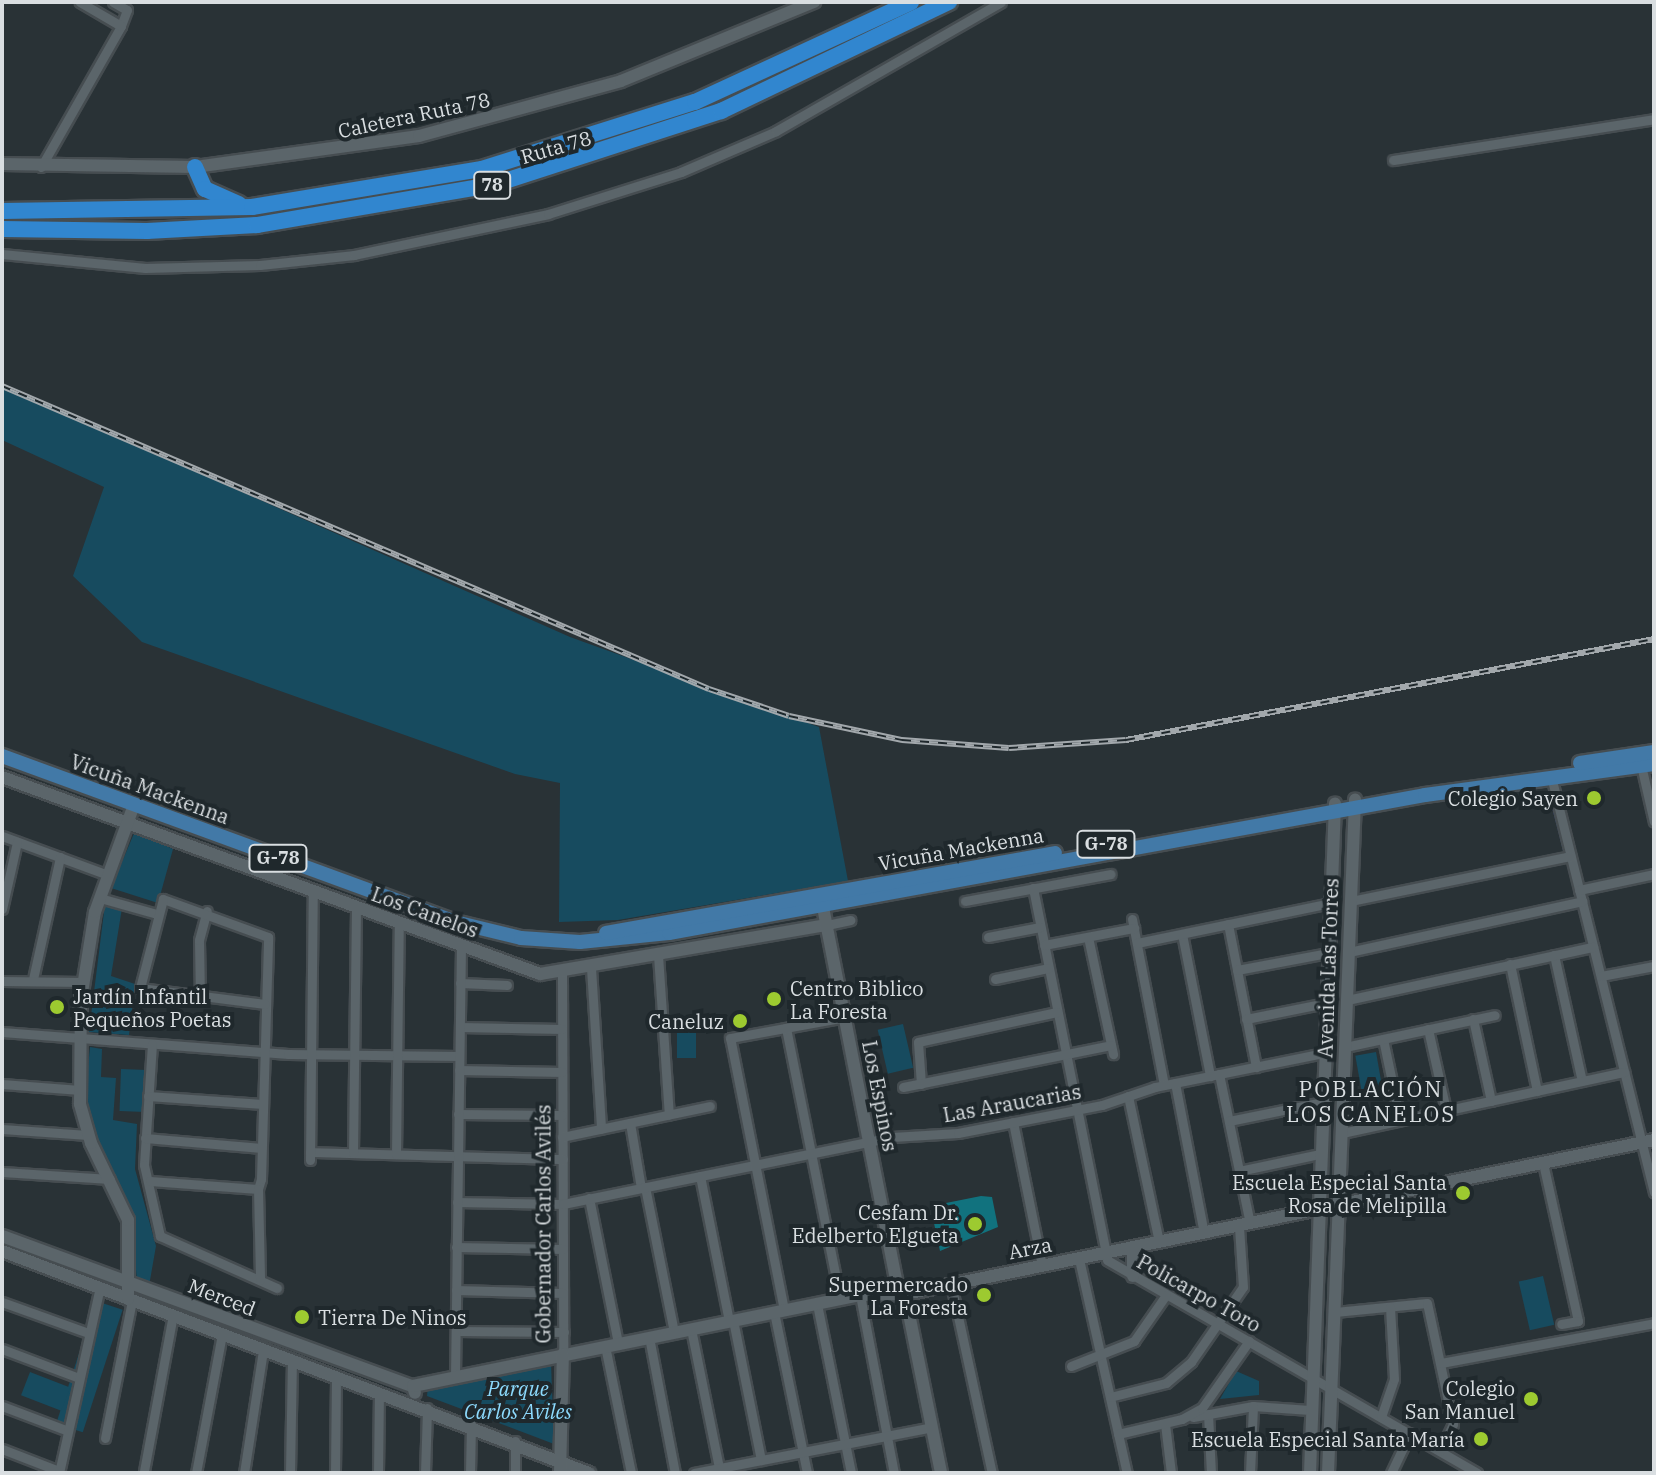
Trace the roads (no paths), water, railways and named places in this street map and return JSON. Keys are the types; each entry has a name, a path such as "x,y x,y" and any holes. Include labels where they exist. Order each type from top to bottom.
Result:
{"highway":[{"name":"Ruta 78","path":"2,211 252,207 421,182 589,139 739,84 911,2"},
{"name":"Ruta 78","path":"2,229 147,231 257,225 496,184 721,111 949,2"},
{"path":"195,167 212,194 252,207"}],"main road":[{"name":"Vicuña Mackenna","path":"1355,804 1654,752"},
{"name":"Vicuña Mackenna","path":"2,756 455,922 559,941 648,936 822,900 1335,807 1648,765"}],"street":[{"path":"80,2 121,26"},
{"path":"41,167 121,26 127,10 113,2"},
{"name":"Caletera Ruta 78","path":"2,164 195,167 358,148 516,113 662,67 814,2"},
{"path":"2,254 145,268 260,265 354,255 548,214 669,176 776,131 1001,2"},
{"path":"1393,160 1654,119"},
{"path":"1648,765 1654,822"},
{"path":"1551,776 1625,1072 1648,1141 1654,1192"},
{"name":"Los Canelos","path":"2,777 529,972 562,974 850,920"},
{"name":"Avenida Las Torres","path":"1328,1473 1355,804"},
{"path":"105,1438 130,1299 131,1233 112,1180 88,1135 80,1090 85,1038 83,982 100,898 134,805"},
{"name":"Avenida Las Torres","path":"1310,1473 1311,1376 1335,807"},
{"path":"2,836 108,875"},
{"path":"2,909 17,842"},
{"path":"1351,901 1570,856"},
{"path":"33,979 60,857"},
{"path":"965,901 1111,874"},
{"path":"1579,890 1654,874"},
{"path":"1033,888 1104,1253"},
{"path":"313,893 310,1156 353,1153 563,1159"},
{"path":"260,1280 258,1189 262,1148 265,1004 266,934 165,897 157,914 140,988 265,1004"},
{"path":"100,898 157,914"},
{"name":"Los Espinos","path":"822,900 869,1142 941,1473"},
{"path":"1349,952 1582,901"},
{"path":"1137,943 1330,903"},
{"path":"353,1153 356,908"},
{"path":"200,998 199,940 207,911"},
{"path":"396,1154 399,924"},
{"path":"1044,945 1133,924 1164,1085"},
{"path":"1228,924 1256,1067"},
{"path":"988,937 1040,927"},
{"path":"1110,1397 1178,1377 1218,1324 1245,1281 1245,1225 1239,1171 1182,934"},
{"path":"903,1087 1065,1054 1112,1049 1088,937"},
{"path":"455,1376 461,945"},
{"path":"1347,1000 1593,947"},
{"path":"1237,970 1328,953"},
{"path":"658,955 669,1115"},
{"path":"1554,955 1582,1081"},
{"path":"1510,964 1537,1091"},
{"path":"1601,976 1654,966"},
{"path":"591,968 601,1129"},
{"path":"995,979 1048,968"},
{"name":"Gobernador Carlos Avilés","path":"560,1467 564,1332 562,974"},
{"path":"2,981 83,982"},
{"path":"460,983 507,985"},
{"path":"1246,1019 1326,1003"},
{"path":"921,1084 918,1042 1057,1012"},
{"path":"1345,1047 1495,1015"},
{"path":"807,1473 755,1165 730,1038 845,1017"},
{"path":"1473,1019 1491,1101"},
{"path":"460,1027 562,1029"},
{"path":"786,1028 840,1299"},
{"path":"1428,1029 1446,1110"},
{"path":"2,1032 264,1053 459,1056"},
{"path":"1383,1039 1400,1120"},
{"path":"152,1044 145,1138 162,1239 277,1288"},
{"name":"Las Araucarias","path":"457,1202 563,1204 869,1142 1076,1110 1164,1085 1324,1053"},
{"path":"459,1070 562,1072"},
{"path":"1342,1133 1625,1072"},
{"path":"1175,1083 1204,1233"},
{"path":"2,1084 80,1090"},
{"path":"148,1096 263,1104"},
{"path":"1128,1096 1159,1242"},
{"path":"1229,1121 1322,1102"},
{"path":"562,1137 710,1106"},
{"path":"458,1114 562,1115"},
{"path":"1013,1122 1042,1266"},
{"path":"630,1123 674,1332"},
{"path":"2,1129 88,1135"},
{"path":"145,1138 262,1148"},
{"name":"Arza","path":"413,1386 860,1295 902,1294 1079,1259 1648,1141"},
{"path":"1239,1171 1320,1154"},
{"path":"1543,1163 1578,1321 1561,1324"},
{"path":"2,1172 112,1180"},
{"path":"700,1176 761,1460"},
{"path":"150,1181 258,1189"},
{"path":"589,1198 631,1473"},
{"name":"Merced","path":"2,1236 413,1386"},
{"path":"456,1247 563,1249"},
{"path":"1133,1248 1133,1276"},
{"name":"Merced","path":"2,1251 515,1441 560,1467 589,1473"},
{"name":"Policarpo Toro","path":"1104,1253 1133,1276 1477,1473"},
{"path":"1079,1259 1127,1473"},
{"path":"951,1284 992,1473"},
{"path":"2,1449 59,1472 100,1286"},
{"path":"456,1290 563,1293"},
{"path":"860,1295 894,1473"},
{"path":"1071,1366 1101,1359 1139,1337 1166,1295"},
{"path":"2,1302 88,1333"},
{"path":"1335,1312 1427,1303 1453,1427 1440,1451"},
{"path":"817,1304 851,1473"},
{"path":"1381,1417 1394,1379 1390,1307"},
{"path":"144,1471 173,1315"},
{"path":"1441,1363 1654,1323"},
{"path":"691,1329 719,1468"},
{"path":"456,1331 564,1332"},
{"path":"196,1473 222,1334"},
{"path":"649,1337 675,1473"},
{"path":"1182,1419 1215,1396 1249,1341"},
{"path":"2,1349 79,1378"},
{"path":"244,1473 263,1350"},
{"path":"290,1473 292,1360"},
{"path":"335,1473 336,1377"},
{"path":"413,1386 422,1406 425,1473"},
{"path":"378,1473 379,1393"},
{"path":"2,1406 66,1430"},
{"path":"1118,1434 1253,1406 1310,1410"},
{"path":"1250,1473 1253,1406"},
{"path":"1208,1414 1211,1473"},
{"path":"470,1473 471,1424"},
{"path":"1165,1424 1171,1473"},
{"path":"694,1473 932,1427"},
{"path":"1391,1473 1410,1433"},
{"path":"515,1441 515,1473"}],"waterway":[{"path":"1551,799 1564,850"},
{"path":"1568,864 1576,894"},
{"path":"1582,920 1587,940"},
{"path":"1591,956 1618,1067"}],"railway":[{"path":"2,386 709,689 789,716 902,740 1009,748 1126,740 1654,639"}],"place":[{"name":"Colegio Sayen","path":"1594,798"},
{"name":"Centro Biblico La Foresta","path":"774,999"},
{"name":"Jardín Infantil Pequeños Poetas","path":"57,1007"},
{"name":"Caneluz","path":"740,1021"},
{"name":"Escuela Especial Santa Rosa de Melipilla","path":"1463,1193"},
{"name":"Cesfam Dr. Edelberto Elgueta","path":"975,1224"},
{"name":"Supermercado La Foresta","path":"984,1295"},
{"name":"Tierra De Ninos","path":"302,1317"},
{"name":"Colegio San Manuel","path":"1531,1399"},
{"name":"Escuela Especial Santa María","path":"1481,1439"}],"district":[{"name":"POBLACIÓN LOS CANELOS","path":"1371,1100"}],"park label":[{"name":"Parque Carlos Aviles","path":"518,1400"}]}
